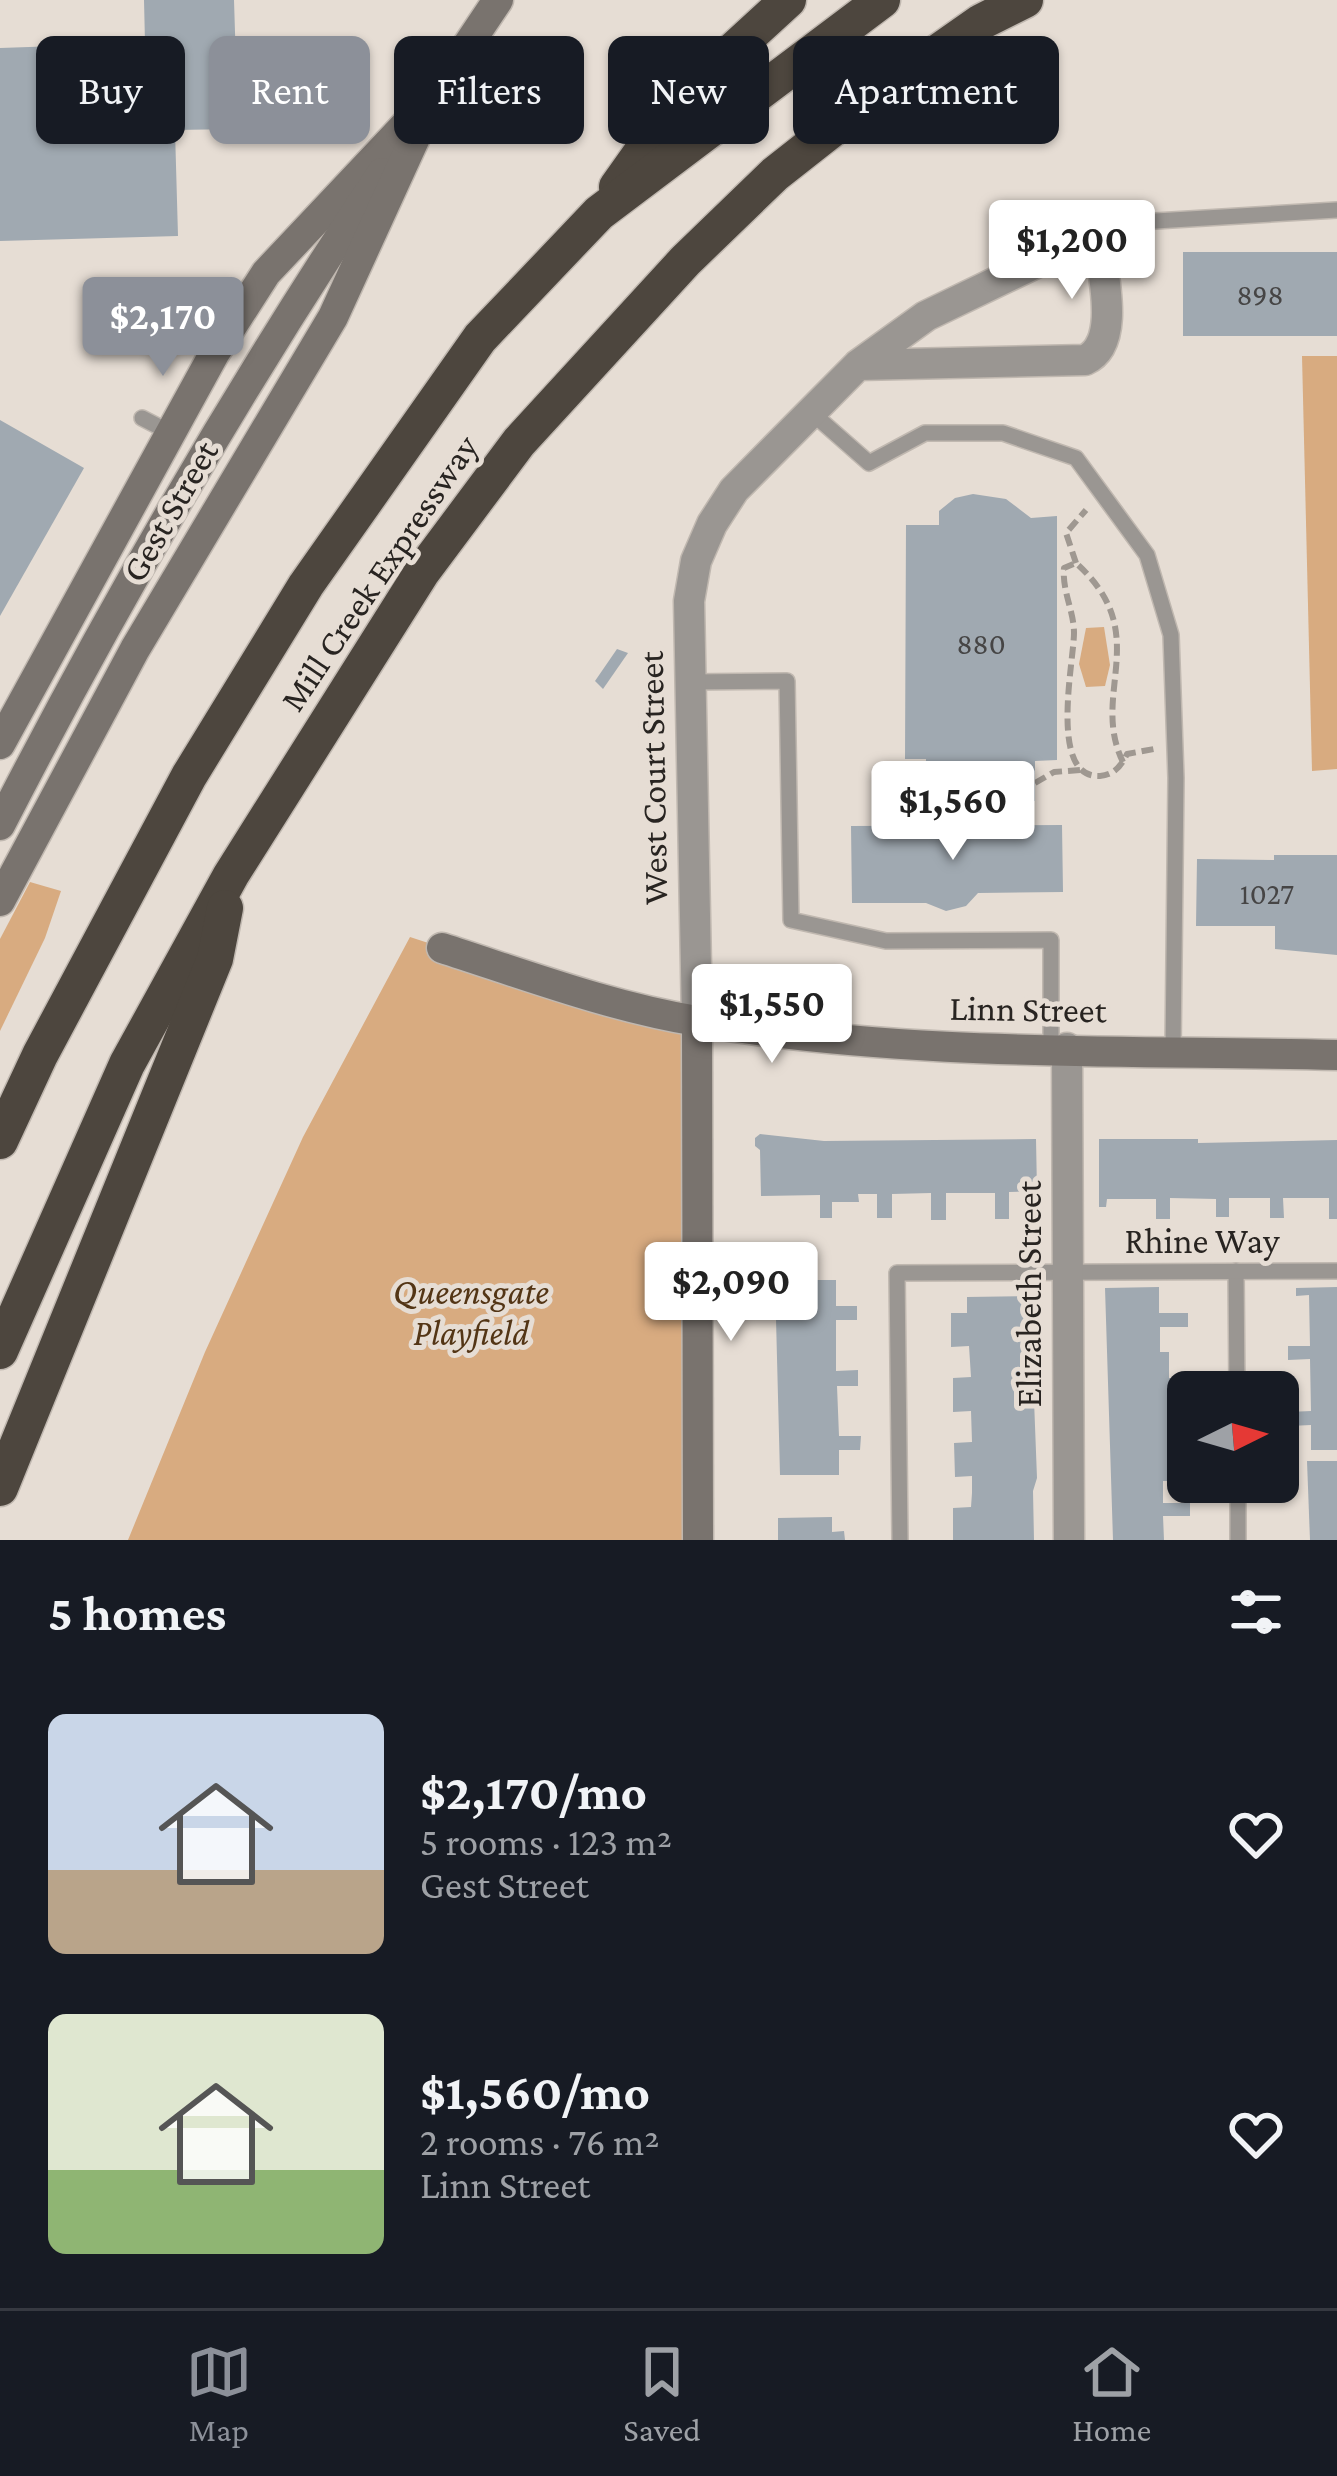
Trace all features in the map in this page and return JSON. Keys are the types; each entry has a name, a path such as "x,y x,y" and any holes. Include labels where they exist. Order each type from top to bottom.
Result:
{"highway":[{"path":"599,213 678,101 788,0"},
{"name":"Mill Creek Expressway","path":"0,1141 40,1055 189,776 306,585 480,338 599,213 882,0"},
{"name":"Mill Creek Expressway","path":"0,1351 128,1064 231,875 422,572 533,426 685,261 775,174 863,104 961,36 1024,0"},
{"path":"0,1488 215,959 231,875"}],"street":[{"name":"Gest Street","path":"474,36 498,0"},
{"name":"Gest Street","path":"0,744 214,354 266,274 394,138"},
{"path":"3,819 186,482 303,291 401,144"},
{"name":"Gest Street","path":"0,901 135,649 333,316 412,144"},
{"path":"858,365 1085,360 1094,356 1108,330 1098,233"},
{"name":"West Court Street","path":"698,1540 697,1021 688,601 696,561 734,490 858,365 926,316 1098,233"},
{"name":"Linn Street","path":"442,948 651,1012 856,1042 1337,1055"},
{"name":"Elizabeth Street","path":"1059,1048 1070,1540"}],"lane":[{"path":"1098,233 1139,222 1337,210"},
{"path":"811,412 868,463 925,433 1004,433 1076,458 1147,555 1171,634 1176,746 1173,1051"},
{"path":"142,418 171,433"},
{"path":"690,682 787,682 790,920 886,940 1051,940 1059,1048"},
{"path":"1236,1271 1237,1371"},
{"name":"Rhine Way","path":"901,1540 897,1274 1337,1271"},
{"path":"1238,1503 1238,1540"}],"path":[{"path":"1102,494 1066,533 1076,563 1109,603 1118,674 1112,739 1123,762"},
{"path":"1076,563 1064,568 1063,582 1074,634 1067,735 1080,770"},
{"path":"1035,783 1054,772 1080,770 1106,776 1127,754 1176,746"}],"green space":[{"path":"1302,356 1337,356 1337,769 1312,771"},
{"path":"1104,627 1110,665 1105,686 1086,687 1079,664 1086,628"},
{"path":"30,882 61,891 45,938 0,1031 0,939"},
{"name":"Queensgate Playfield","path":"410,937 697,1021 698,1540 128,1540 205,1352 303,1137"}],"building":[{"path":"144,0 234,0 235,36 209,36 209,129 185,130 185,36 145,36"},
{"path":"36,47 36,144 175,144 178,236 0,241 0,48"},
{"path":"1183,252 1337,252 1337,336 1183,336"},
{"path":"0,420 84,468 0,616"},
{"path":"973,494 1006,499 1031,518 1057,516 1057,760 1035,761 1035,801 925,801 926,759 905,759 906,525 939,525 939,511 955,498"},
{"path":"617,649 628,653 603,689 595,681"},
{"path":"1062,825 1063,892 978,893 966,906 946,911 926,903 852,903 851,826"},
{"path":"1274,855 1337,855 1337,955 1275,949 1275,926 1196,926 1197,859 1274,860"},
{"path":"760,1134 824,1141 1036,1139 1037,1191 1009,1192 1009,1219 995,1219 995,1193 946,1193 946,1220 931,1220 931,1193 892,1194 892,1218 877,1218 877,1194 858,1194 859,1202 832,1202 832,1218 820,1218 820,1195 761,1196 760,1150 755,1146"},
{"path":"1099,1139 1337,1140 1337,1219 1329,1219 1329,1198 1283,1198 1284,1218 1270,1218 1270,1198 1229,1198 1229,1217 1216,1217 1216,1199 1170,1198 1170,1219 1156,1219 1156,1199 1107,1199 1106,1207 1099,1207"},
{"path":"775,1280 836,1280 836,1306 857,1306 857,1320 836,1320 836,1371 858,1370 858,1386 837,1386 839,1436 861,1436 860,1450 839,1450 839,1475 780,1475"},
{"path":"1159,1287 1159,1313 1188,1313 1188,1327 1160,1327 1160,1352 1169,1352 1163,1503 1190,1503 1190,1516 1163,1516 1164,1540 1113,1540 1105,1288"},
{"path":"1337,1287 1337,1450 1311,1450 1311,1425 1299,1426 1299,1412 1311,1411 1310,1359 1288,1360 1288,1346 1310,1346 1309,1295 1296,1296 1296,1288"},
{"path":"1030,1296 1037,1478 1034,1540 953,1540 953,1508 971,1507 972,1493 972,1476 955,1477 954,1443 972,1442 971,1411 953,1412 953,1378 971,1377 969,1346 951,1347 951,1313 967,1313 967,1297"},
{"path":"1307,1461 1337,1461 1337,1540 1310,1540"},
{"path":"832,1517 832,1532 844,1531 845,1540 778,1540 778,1518"}]}
